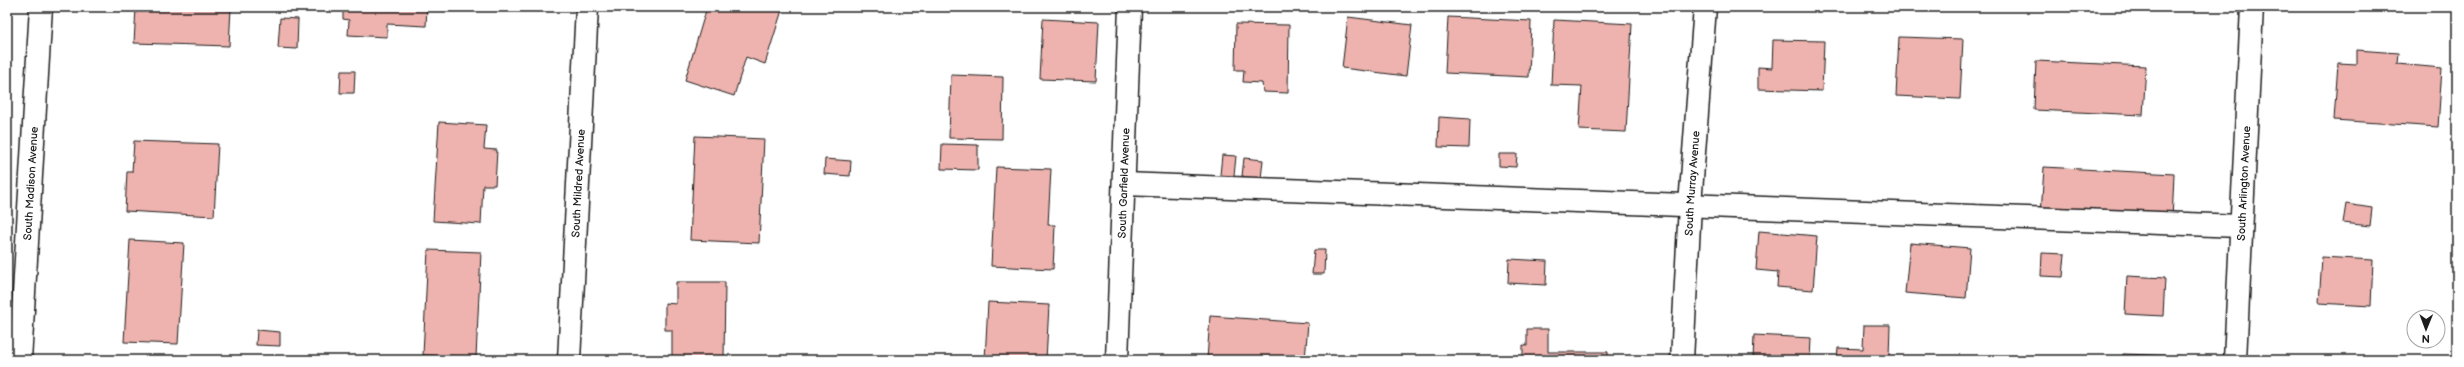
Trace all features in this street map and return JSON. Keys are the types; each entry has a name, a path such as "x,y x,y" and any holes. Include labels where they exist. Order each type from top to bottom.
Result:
{"street":[{"name":"South Madison Avenue","path":"20,360 41,7"},
{"name":"South Mildred Avenue","path":"569,360 587,7"},
{"name":"South Garfield Avenue","path":"1117,360 1130,7"},
{"name":"South Murray Avenue","path":"1682,360 1690,205 1705,7"},
{"name":"South Arlington Avenue","path":"2235,360 2240,226 2252,7"},
{"path":"1124,184 2240,226"}],"building":[{"path":"136,7 242,7 231,8 229,46 134,43"},
{"path":"343,7 427,7 426,26 387,24 387,37 348,35 349,20 343,19"},
{"path":"707,7 783,7 765,64 746,57 734,96 685,80"},
{"path":"1348,17 1412,25 1406,76 1342,68"},
{"path":"1448,17 1531,21 1529,77 1445,73"},
{"path":"280,18 298,19 297,49 278,48"},
{"path":"1043,19 1099,22 1096,81 1040,79"},
{"path":"1554,20 1632,24 1626,132 1579,130 1582,86 1551,85"},
{"path":"1236,24 1289,25 1288,93 1263,92 1262,83 1243,82 1244,70 1235,70"},
{"path":"1899,37 1963,39 1960,99 1896,96"},
{"path":"1773,40 1824,41 1822,91 1758,89 1758,67 1772,68"},
{"path":"2357,50 2398,53 2397,64 2442,68 2438,127 2334,120 2338,63 2357,64"},
{"path":"2036,61 2146,66 2143,115 2034,110"},
{"path":"341,71 355,71 354,93 340,93"},
{"path":"951,75 1003,77 1002,139 949,138"},
{"path":"1439,117 1470,119 1469,148 1438,147"},
{"path":"439,122 486,125 484,149 497,150 495,185 483,185 481,224 433,221"},
{"path":"695,136 764,139 759,243 690,240"},
{"path":"134,141 218,144 214,216 125,211 127,172 132,172"},
{"path":"942,144 978,145 978,170 941,169"},
{"path":"1499,154 1517,154 1516,167 1499,166"},
{"path":"1222,155 1236,156 1234,176 1220,175"},
{"path":"1244,158 1263,160 1261,179 1242,176"},
{"path":"825,159 851,161 850,176 824,174"},
{"path":"996,167 1051,169 1048,225 1055,225 1053,269 991,266"},
{"path":"2044,167 2174,174 2172,221 2041,215"},
{"path":"2346,204 2372,208 2370,226 2343,223"},
{"path":"1759,231 1817,236 1813,290 1777,287 1778,272 1756,270"},
{"path":"130,240 184,243 178,344 124,342"},
{"path":"1910,243 1970,248 1966,298 1905,293"},
{"path":"428,250 481,252 476,357 423,355"},
{"path":"1314,250 1325,250 1324,274 1312,274"},
{"path":"2042,253 2065,254 2063,277 2041,276"},
{"path":"2322,257 2373,260 2371,306 2319,303"},
{"path":"1509,259 1547,261 1546,285 1508,283"},
{"path":"2127,276 2165,278 2163,316 2125,314"},
{"path":"676,282 725,282 724,360 672,360 672,330 665,330 665,303 676,304"},
{"path":"988,302 1049,305 1046,360 985,360"},
{"path":"1210,316 1308,323 1305,360 1207,360"},
{"path":"1864,325 1890,325 1889,357 1953,358 1953,360 1837,360 1838,348 1863,349"},
{"path":"1527,329 1548,329 1548,352 1608,352 1608,360 1523,360 1523,345 1527,346"},
{"path":"257,330 280,332 280,346 256,345"},
{"path":"1754,335 1811,338 1810,360 1753,360"},
{"path":"2123,354 2181,356 2181,360 2123,360"},
{"path":"1982,357 2032,360 1982,360"}]}
